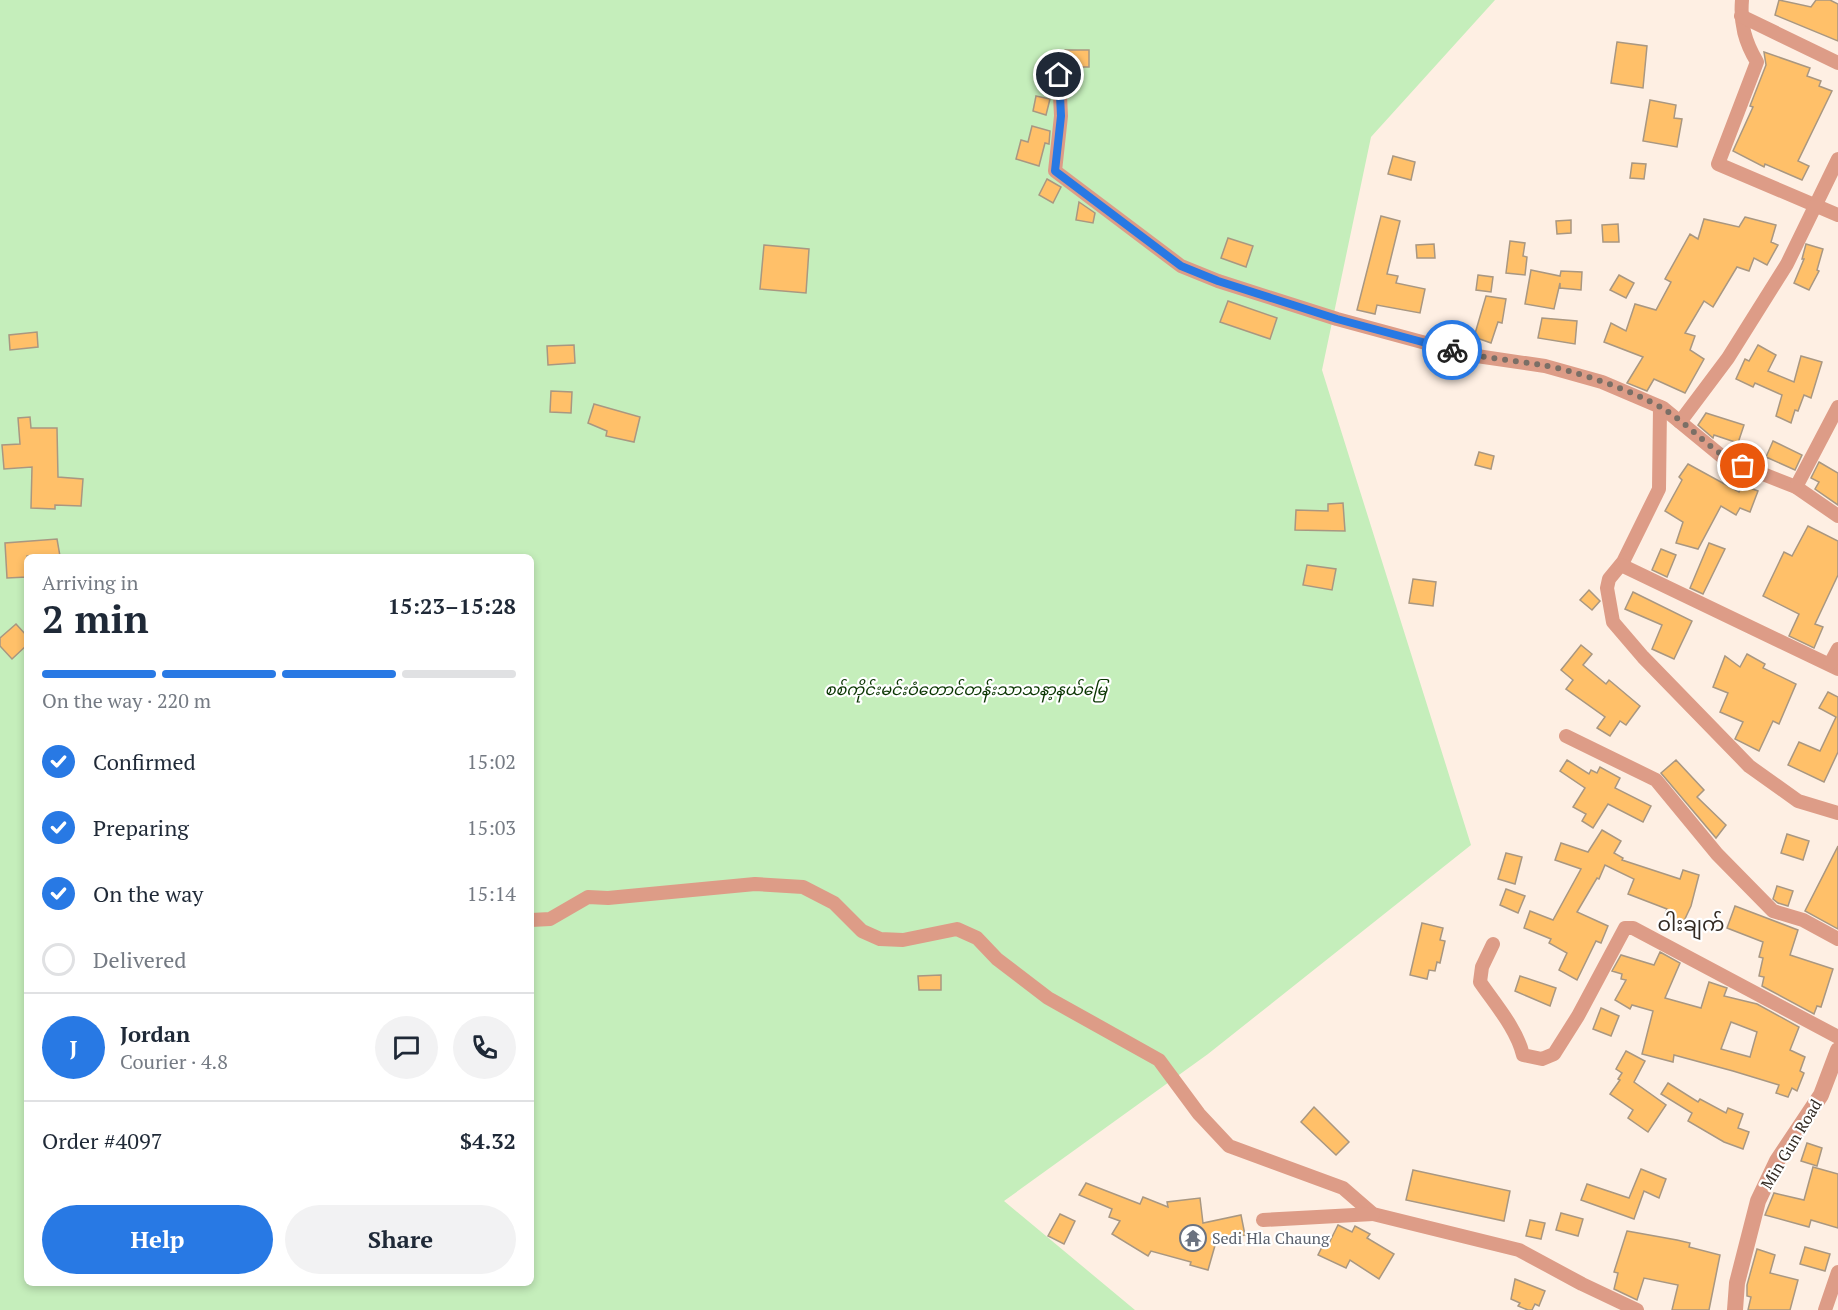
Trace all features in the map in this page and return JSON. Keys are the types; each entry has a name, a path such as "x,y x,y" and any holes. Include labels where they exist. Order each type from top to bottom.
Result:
{"street":[{"path":"1742,0 1741,16 1745,42 1757,62 1718,164 1817,204 1838,215"},
{"path":"1741,16 1838,63"},
{"path":"1059,75 1061,116 1055,171 1181,266 1218,281 1337,319 1459,352 1545,366 1602,382 1660,407 1725,459 1796,488 1838,516"},
{"path":"1680,422 1728,358 1787,264 1838,159"},
{"path":"1660,407 1659,489 1621,565 1609,579 1607,588 1613,622 1643,657 1749,766 1798,801 1838,813"},
{"path":"1796,488 1838,407"},
{"path":"1621,565 1834,666 1838,649"},
{"path":"1566,736 1656,780 1717,854 1773,911 1803,920 1838,939"},
{"path":"534,920 550,919 588,897 608,898 754,884 803,887 834,903 862,931 880,939 903,940 957,928 977,938 997,958 1048,998 1159,1060 1229,1146 1343,1188 1373,1214"},
{"path":"1493,944 1482,967 1480,982 1521,1045 1523,1055 1528,1057 1542,1059 1554,1054 1578,1016 1625,928 1633,928 1838,1037"},
{"name":"Min Gun Road","path":"1735,1310 1737,1283 1758,1201 1777,1161 1821,1095 1838,1050"},
{"path":"1263,1220 1373,1214 1519,1250 1637,1310"},
{"path":"1825,1310 1838,1272"}],"green space":[{"name":"စစ်ကိုင်းမင်းဝံတောင်တန်းသာသနာ့နယ်မြေ","path":"0,0 1495,0 1371,137 1322,370 1471,845 1208,1054 1004,1201 1135,1310 0,1310"}],"building":[{"path":"1779,0 1811,7 1816,0 1830,0 1838,4 1838,41 1775,15"},
{"path":"1617,42 1647,46 1643,88 1611,83"},
{"path":"1065,50 1089,50 1089,67 1065,67"},
{"path":"1764,52 1810,68 1807,76 1821,81 1819,86 1832,91 1798,161 1809,166 1802,180 1765,164 1764,167 1733,151 1753,107 1750,106 1766,65"},
{"path":"1036,96 1050,99 1046,115 1033,111"},
{"path":"1650,100 1676,105 1674,118 1682,119 1677,147 1643,141"},
{"path":"1032,126 1050,131 1049,144 1045,143 1039,166 1016,159 1021,140 1028,142"},
{"path":"1393,156 1415,162 1411,180 1388,174"},
{"path":"1632,163 1646,164 1644,179 1630,178"},
{"path":"1047,179 1061,187 1053,203 1039,195"},
{"path":"1079,202 1095,213 1093,223 1076,220"},
{"path":"1381,216 1400,221 1387,274 1398,276 1396,283 1425,289 1420,313 1377,305 1375,314 1357,310"},
{"path":"1745,217 1776,225 1771,242 1778,245 1767,265 1754,258 1749,271 1737,267 1713,307 1704,301 1685,333 1695,336 1690,350 1704,359 1685,393 1654,379 1647,391 1627,383 1643,357 1604,342 1611,323 1626,331 1635,304 1656,310 1671,282 1665,279 1690,234 1698,239 1704,219 1739,227"},
{"path":"1571,220 1571,233 1557,234 1556,221"},
{"path":"1618,224 1619,242 1603,242 1602,225"},
{"path":"1228,238 1253,246 1246,267 1221,258"},
{"path":"1510,241 1525,243 1523,256 1527,257 1525,275 1506,273"},
{"path":"1434,244 1435,258 1417,258 1416,245"},
{"path":"1806,244 1823,249 1817,270 1819,271 1809,290 1794,283 1804,259 1802,259"},
{"path":"764,245 809,249 806,293 760,289"},
{"path":"1531,270 1560,276 1561,271 1582,272 1581,290 1560,288 1560,283 1554,309 1525,304"},
{"path":"1478,275 1493,277 1491,292 1476,290"},
{"path":"1619,275 1634,283 1626,298 1610,290"},
{"path":"1486,296 1506,299 1502,323 1498,322 1491,343 1474,337"},
{"path":"1228,301 1277,318 1270,339 1220,322"},
{"path":"1542,318 1577,321 1575,344 1538,338"},
{"path":"37,332 38,347 10,350 9,335"},
{"path":"574,345 575,363 548,365 547,346"},
{"path":"1758,345 1776,355 1768,371 1794,382 1801,356 1822,362 1811,398 1804,395 1798,411 1795,410 1791,423 1776,416 1782,395 1755,383 1753,387 1736,379 1745,359 1749,361"},
{"path":"551,391 572,392 571,413 550,412"},
{"path":"594,404 640,417 634,442 606,436 607,431 588,423"},
{"path":"1706,413 1744,425 1738,443 1714,435 1713,438 1698,425"},
{"path":"30,417 31,428 57,428 58,477 83,479 81,506 55,505 55,509 31,508 32,467 4,469 2,445 20,444 18,418"},
{"path":"1773,441 1802,455 1795,470 1766,457"},
{"path":"1479,452 1494,456 1491,469 1475,465"},
{"path":"1819,462 1838,473 1838,505 1815,489 1819,482 1811,478"},
{"path":"1688,464 1739,492 1742,485 1758,491 1750,512 1740,508 1736,515 1721,506 1698,549 1676,543 1683,522 1665,511 1682,480 1679,477"},
{"path":"1343,503 1345,531 1295,530 1296,510 1328,511 1328,504"},
{"path":"1808,526 1838,541 1838,575 1815,624 1823,627 1814,648 1789,636 1799,614 1763,596 1784,552 1792,556"},
{"path":"57,539 60,554 24,554 24,577 7,578 5,543"},
{"path":"1709,543 1725,549 1703,594 1690,588"},
{"path":"1661,549 1676,555 1667,577 1652,570"},
{"path":"1307,565 1336,569 1332,590 1303,585"},
{"path":"1413,579 1436,582 1433,606 1409,603"},
{"path":"1589,590 1600,601 1592,610 1580,600"},
{"path":"1633,592 1692,621 1674,659 1652,649 1662,625 1625,609"},
{"path":"16,624 24,633 24,648 12,659 0,646 0,638"},
{"path":"1581,645 1592,654 1583,665 1606,684 1609,680 1640,706 1626,725 1620,721 1610,736 1597,728 1605,717 1566,689 1573,680 1561,670"},
{"path":"1747,654 1765,664 1763,668 1796,684 1779,724 1773,721 1759,751 1735,739 1743,722 1720,712 1728,693 1713,687 1725,656 1740,667"},
{"path":"1828,692 1838,697 1838,752 1824,782 1788,765 1799,742 1820,751 1836,717 1819,708"},
{"path":"1567,760 1589,774 1591,770 1597,773 1600,767 1620,778 1615,788 1651,806 1643,822 1608,804 1593,828 1582,821 1586,814 1573,807 1585,788 1560,771"},
{"path":"1676,760 1704,790 1697,797 1726,825 1716,838 1661,773"},
{"path":"1602,830 1621,841 1614,853 1623,858 1622,860 1680,879 1683,870 1699,875 1691,906 1683,923 1665,914 1667,909 1628,894 1634,879 1605,865 1599,879 1597,878 1577,912 1608,926 1601,943 1596,941 1577,980 1559,970 1567,953 1549,943 1551,939 1524,928 1530,911 1553,920 1581,869 1555,860 1561,843 1588,852"},
{"path":"1787,834 1809,841 1803,860 1781,853"},
{"path":"1838,846 1838,929 1805,911"},
{"path":"1506,853 1522,857 1515,884 1498,879"},
{"path":"1777,886 1793,891 1788,906 1773,899"},
{"path":"1506,889 1525,896 1518,913 1500,905"},
{"path":"1735,906 1798,930 1790,955 1833,969 1821,1007 1817,1006 1814,1014 1762,986 1764,977 1759,976 1763,958 1759,957 1763,942 1727,928"},
{"path":"1422,923 1443,928 1440,940 1445,941 1440,963 1437,962 1435,971 1429,970 1427,979 1410,975"},
{"path":"1660,952 1680,963 1665,998 1701,1008 1709,982 1727,988 1724,996 1757,1004 1799,1027 1790,1050 1805,1057 1800,1071 1804,1073 1797,1091 1792,1088 1788,1097 1776,1093 1779,1085 1733,1071 1674,1055 1673,1062 1642,1054 1653,1011 1632,1005 1630,1009 1615,1000 1626,980 1621,979 1622,974 1612,971 1621,955 1654,965","holes":["1731,1022 1757,1032 1750,1057 1721,1049"]},
{"path":"941,975 941,990 919,990 918,976"},
{"path":"1520,976 1556,988 1550,1006 1515,991"},
{"path":"1601,1008 1619,1016 1611,1036 1593,1029"},
{"path":"1626,1051 1645,1061 1634,1082 1666,1105 1648,1132 1628,1118 1633,1110 1610,1094 1620,1080 1618,1079 1622,1073 1616,1069"},
{"path":"1668,1083 1698,1102 1700,1099 1726,1113 1728,1108 1743,1114 1738,1128 1749,1132 1743,1149 1724,1142 1688,1121 1692,1113 1661,1094"},
{"path":"1314,1107 1349,1142 1336,1155 1301,1122"},
{"path":"1807,1143 1822,1148 1817,1166 1801,1161"},
{"path":"1813,1167 1838,1174 1838,1228 1811,1220 1809,1227 1765,1215 1774,1193 1804,1200"},
{"path":"1641,1169 1666,1179 1659,1198 1644,1191 1634,1219 1581,1200 1587,1184 1629,1198"},
{"path":"1413,1170 1510,1191 1504,1221 1406,1200"},
{"path":"1086,1183 1140,1204 1143,1197 1168,1207 1167,1202 1200,1198 1203,1223 1241,1215 1245,1235 1216,1242 1208,1270 1190,1265 1191,1262 1151,1251 1148,1256 1112,1234 1120,1221 1109,1217 1112,1209 1079,1195"},
{"path":"1561,1213 1583,1219 1578,1236 1556,1230"},
{"path":"1060,1214 1075,1221 1064,1244 1048,1236"},
{"path":"1530,1220 1545,1223 1541,1239 1526,1236"},
{"path":"1338,1225 1352,1232 1355,1226 1370,1234 1367,1238 1394,1254 1379,1279 1350,1260 1346,1268 1318,1255 1325,1241 1329,1243"},
{"path":"1627,1231 1690,1243 1689,1247 1720,1255 1709,1310 1672,1310 1678,1285 1644,1278 1637,1300 1614,1289 1618,1273 1614,1272"},
{"path":"1805,1247 1830,1254 1825,1271 1800,1264"},
{"path":"1757,1249 1775,1255 1770,1273 1798,1280 1790,1310 1748,1310 1751,1297 1747,1296 1747,1285"},
{"path":"1515,1279 1545,1291 1539,1306 1535,1304 1532,1310 1528,1310 1518,1306 1520,1303 1511,1299"}],"way so far":[{"path":"1452,350 1470,355 1545,366 1602,382 1663,408 1725,459 1743,466"}],"place":[{"name":"Sedi Hla Chaung","path":"1193,1238"}],"district":[{"name":"ဝါးချက်","path":"1691,923"}],"route":[{"path":"1059,75 1061,116 1055,171 1181,266 1218,281 1269,295 1337,319 1452,350"}]}
